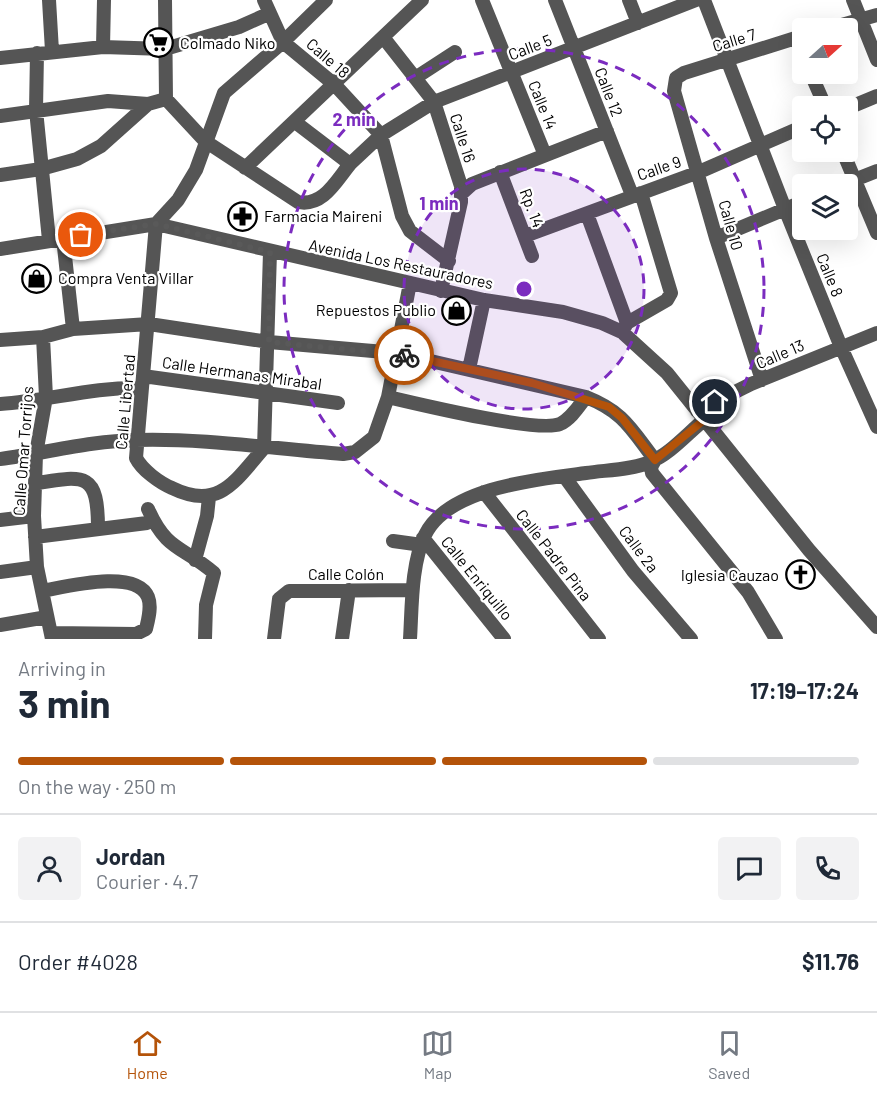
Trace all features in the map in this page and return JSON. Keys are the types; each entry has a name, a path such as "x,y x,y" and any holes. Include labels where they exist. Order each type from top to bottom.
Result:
{"street":[{"path":"49,0 52,51"},
{"path":"104,0 104,47"},
{"path":"165,0 166,99 205,141 245,168 331,89 422,0"},
{"name":"Calle 18","path":"264,0 268,15 283,42 381,135"},
{"path":"156,224 184,190 196,170 224,93 283,42 326,0"},
{"name":"Calle 14","path":"482,0 545,155"},
{"name":"Calle 12","path":"555,0 607,131 636,194 670,286 671,293 667,300 625,328"},
{"path":"629,0 638,23"},
{"name":"Calle 5","path":"245,168 298,202 305,204 319,199 350,164 381,135 434,102 696,0"},
{"name":"Calle 8","path":"704,0 785,209 841,347 877,427"},
{"path":"853,0 877,60"},
{"path":"0,58 104,47 165,49 239,27 268,15"},
{"path":"858,21 877,15"},
{"path":"383,37 434,102"},
{"name":"Calle 7","path":"676,78 684,73 792,39"},
{"path":"415,78 454,52"},
{"path":"38,53 36,110 41,169 73,328"},
{"name":"Calle 10","path":"676,78 674,91 676,103 699,172 716,238 762,380"},
{"path":"858,104 877,96"},
{"path":"0,116 108,101 148,104 166,99"},
{"name":"Calle 16","path":"434,102 461,194 441,291"},
{"path":"0,175 41,169 88,154 148,104"},
{"path":"295,122 350,164"},
{"path":"461,194 471,184 607,131"},
{"name":"Calle 9","path":"525,236 699,172 792,132"},
{"path":"381,135 402,216 410,231 448,261"},
{"path":"858,179 877,171"},
{"name":"Rp. 14","path":"500,172 532,256"},
{"path":"858,197 877,233"},
{"path":"716,238 792,206"},
{"path":"587,214 625,328"},
{"name":"Avenida Los Restauradores","path":"0,249 156,224 441,291 562,312 625,328 667,373 809,550 877,627"},
{"name":"Calle Libertad","path":"156,224 136,458 139,464 164,485 195,497 209,497"},
{"path":"195,560 209,509 209,497 221,493 233,483 264,448 270,252"},
{"path":"0,459 93,442 138,440 200,442 343,454 355,452 374,437 388,397 410,283"},
{"path":"470,369 484,300"},
{"path":"0,340 43,337 73,328 149,324 269,342 396,353 586,397 609,407 622,418 655,460"},
{"name":"Calle 13","path":"655,460 700,415 762,380 877,333"},
{"name":"Calle Omar Torrijos","path":"43,337 46,397 36,454 37,483 34,516 37,567 51,636"},
{"name":"Calle Hermanas Mirabal","path":"0,404 33,402 46,397 142,382 338,403"},
{"path":"388,397 458,413 549,427 569,418 586,397"},
{"path":"411,638 412,590 422,541 429,526 442,516 460,503 512,483 655,460"},
{"path":"655,460 651,467 652,473 748,592 776,639"},
{"name":"Calle 2a","path":"564,476 633,571 691,639"},
{"path":"37,483 71,477 85,480 92,487 96,501 98,529"},
{"name":"Calle Padre Pina","path":"484,492 599,639"},
{"path":"0,520 34,516"},
{"path":"35,537 98,529 147,516 163,537 214,573 206,605 205,639"},
{"path":"393,541 422,541"},
{"name":"Calle Enriquillo","path":"422,541 504,639"},
{"path":"0,572 37,567"},
{"path":"42,591 93,582 122,582 139,586 148,597 149,613 146,629 136,634 51,636"},
{"path":"342,639 349,590"},
{"name":"Calle Colón","path":"273,639 279,599 289,591 412,590"},
{"path":"0,625 47,617"}],"way so far":[{"path":"81,235 156,224 270,252 269,342 404,355"}],"place":[{"name":"Colmado Niko","path":"159,43"},
{"name":"Farmacia Maireni","path":"243,216"},
{"name":"Compra Venta Villar","path":"37,278"},
{"name":"Repuestos Publio","path":"457,310"},
{"name":"Iglesia Cauzao","path":"800,575"}],"route":[{"path":"404,355 586,397 609,407 622,418 655,460 704,420 697,411 715,402"}]}
